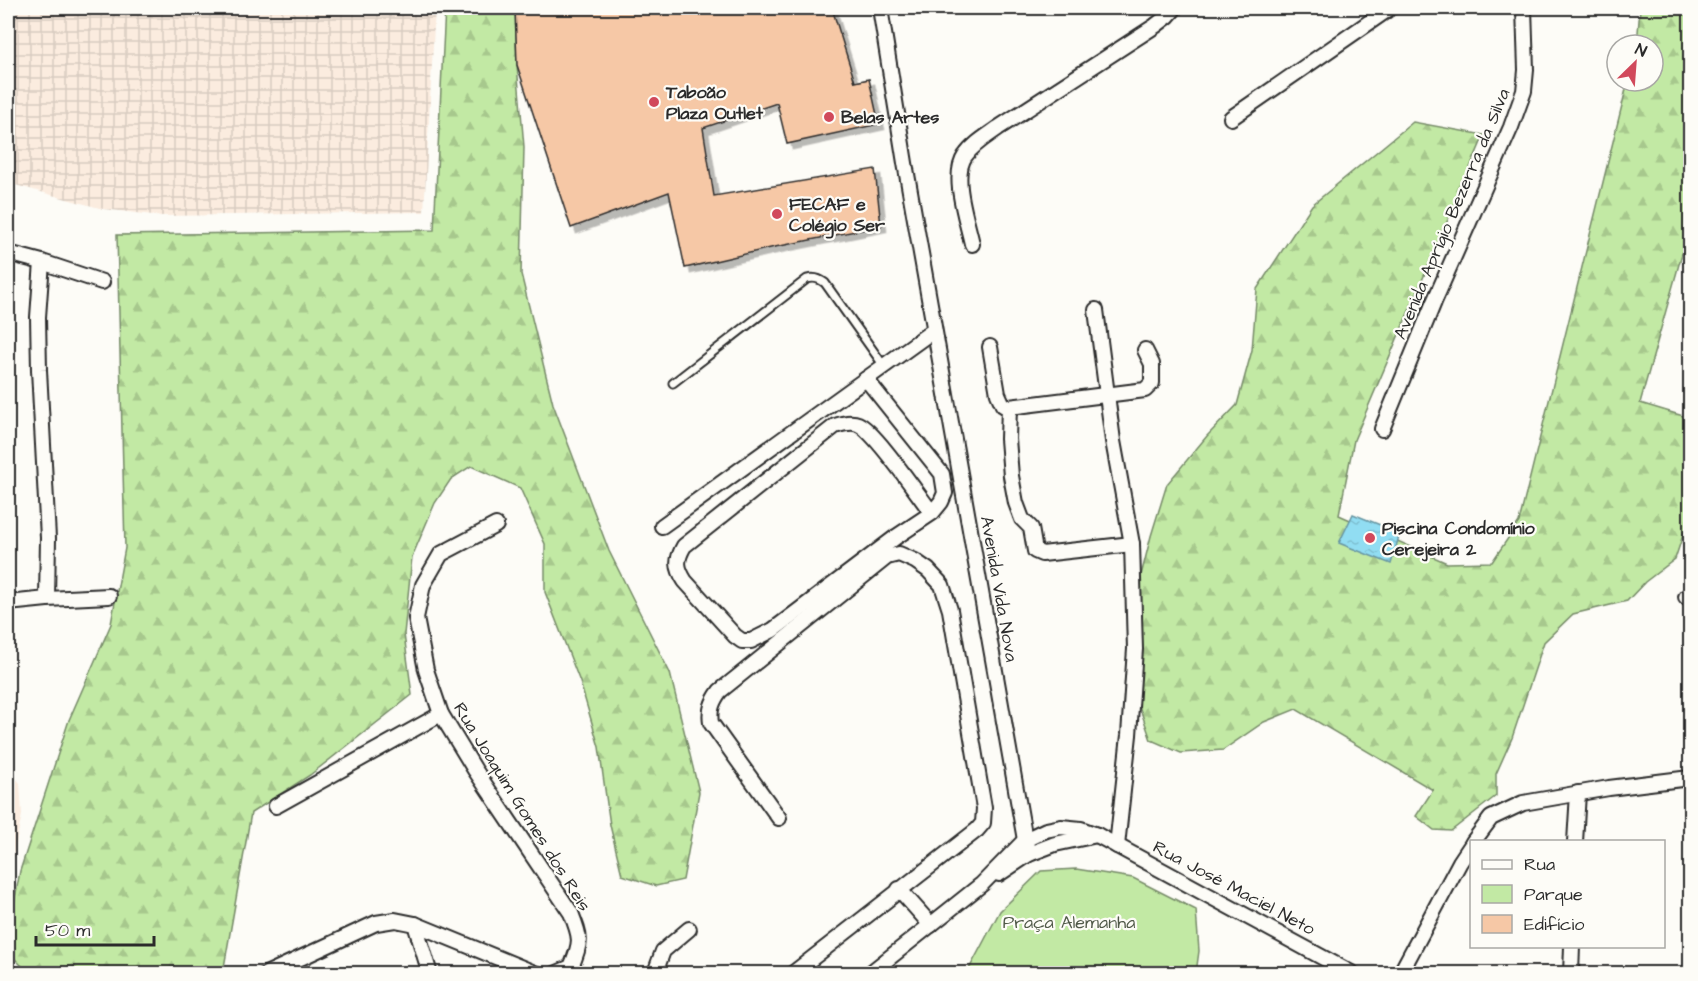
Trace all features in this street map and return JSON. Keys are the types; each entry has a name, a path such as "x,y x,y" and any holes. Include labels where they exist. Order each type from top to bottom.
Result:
{"street":[{"name":"Avenida Vida Nova","path":"879,8 934,330 1029,854"},
{"path":"972,244 959,177 961,164 966,155 977,143 998,128 1155,26 1175,8"},
{"path":"1231,118 1390,8"},
{"name":"Avenida Aprígio Bezerra da Silva","path":"1382,429 1434,302 1511,127 1524,90 1526,70 1524,8"},
{"path":"8,253 102,282"},
{"path":"42,262 38,317 48,538 47,599"},
{"path":"1096,310 1113,441 1132,544 1135,649 1129,735 1117,846"},
{"path":"662,526 934,330"},
{"path":"990,347 998,394 1003,405 1010,407 1145,390 1152,383 1152,364 1146,350"},
{"path":"866,379 942,474 945,493 932,513 896,537 773,630 751,641 742,641 735,636 679,571 678,556 684,546 835,426 844,423 857,423 873,436 932,513"},
{"path":"1010,407 1008,439 1011,476 1016,503 1022,519 1031,528 1035,551 1042,554 1132,544"},
{"name":"Rua Joaquim Gomes dos Reis","path":"496,525 441,554 423,585 416,618 426,670 441,714 475,770 571,914 580,936 578,952 571,967 555,974"},
{"path":"779,818 711,723 710,712 714,700 720,691 887,557 899,554 915,561 928,570 942,585 950,610 984,815 983,823 792,974"},
{"path":"8,603 109,596"},
{"path":"276,806 441,714"},
{"path":"1474,840 1491,818 1523,803 1690,778"},
{"path":"1575,840 1578,794"},
{"name":"Rua José Maciel Neto","path":"982,884 1025,840 1046,830 1061,827 1081,829 1117,846 1353,974"},
{"name":"Rua José Maciel Neto","path":"870,974 982,884 1029,854 1055,844 1096,835"},
{"path":"1400,974 1470,846"},
{"path":"900,889 931,925"},
{"path":"266,974 376,923 395,920 415,924 537,974"},
{"path":"415,924 430,974"},
{"path":"658,974 656,970 663,951 689,929"},
{"path":"1571,974 1572,948"}],"lane":[{"path":"672,383 807,279 814,278 825,283 884,366"}],"shaded area":[{"path":"8,8 435,8 424,212 161,216 103,209 8,183"},
{"path":"8,768 20,783 22,815 8,880"}],"green space":[{"path":"445,8 515,8 524,147 521,274 553,404 609,551 670,673 699,792 683,880 656,886 622,875 610,825 599,747 580,682 545,592 545,544 520,488 471,466 451,479 435,503 412,557 404,634 412,695 310,775 251,813 223,973 29,973 8,952 8,935 20,871 69,720 111,624 125,548 117,235 434,230"},
{"path":"1640,8 1690,8 1690,225 1640,403 1690,418 1690,530 1684,532 1675,559 1645,582 1627,601 1573,614 1544,642 1512,738 1496,774 1496,796 1451,831 1434,830 1416,816 1433,790 1296,709 1264,722 1223,750 1181,753 1151,740 1137,700 1134,603 1167,484 1207,436 1237,405 1252,350 1257,289 1312,205 1413,122 1484,135 1354,440 1339,515 1447,563 1492,562 1519,522 1625,93 1665,93 1665,33 1638,33"},
{"name":"Praça Alemanha","path":"1076,869 1133,878 1196,910 1199,951 1196,973 967,973 1000,911 1041,871"}],"water":[{"name":"Piscina Condomínio Cerejeira 2","path":"1353,514 1400,533 1391,564 1339,543"}],"building":[{"name":"Taboão Plaza Outlet","path":"515,8 832,8 855,82 869,79 879,124 787,144 777,103 703,128 714,196 875,169 881,226 685,268 669,192 571,228 517,65"}],"place":[{"name":"Taboão Plaza Outlet","path":"654,102"},
{"name":"Belas Artes","path":"829,117"},
{"name":"FECAF e Colégio Ser","path":"777,214"},
{"name":"Piscina Condomínio Cerejeira 2","path":"1370,538"}]}
